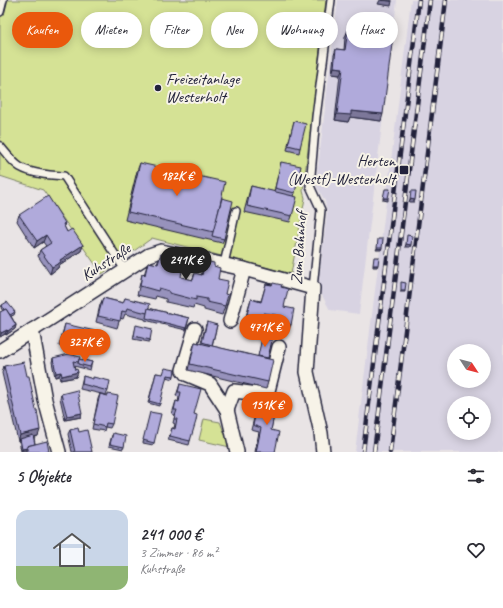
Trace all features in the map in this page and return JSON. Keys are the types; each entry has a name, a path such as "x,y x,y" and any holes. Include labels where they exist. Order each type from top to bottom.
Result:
{"street":[{"name":"Kuhstraße","path":"0,351 149,255 161,251 224,264 313,288"},
{"path":"230,321 244,269"},
{"name":"Zum Bahnhof","path":"313,288 307,372 321,433 323,452"},
{"path":"194,329 183,370 186,374 210,384 227,410 238,452"},
{"path":"32,330 45,400 59,452"},
{"path":"227,410 234,391 267,394 279,347"}],"lane":[{"path":"0,12 2,0"},
{"name":"Zum Bahnhof","path":"313,288 321,210 310,186 316,117 331,0"},
{"path":"0,146 18,166 24,169 64,176 125,270"},
{"path":"224,264 236,211"}],"shaded area":[{"path":"338,0 397,0 396,12 346,12 346,48 391,48 359,314 330,310 318,288 327,213 325,201 317,187 317,176 332,48 338,48 338,12 337,12"},
{"path":"411,0 503,0 503,452 355,452"}],"green space":[{"name":"Freizeitanlage Westerholt","path":"0,0 326,0 325,12 266,12 266,48 320,48 303,191 305,198 291,274 152,238 102,274 43,190 0,176"},
{"path":"204,419 220,422 230,447 199,440"}],"building":[{"path":"346,43 346,48 391,48 383,114 351,111 351,115 337,114 343,68 334,67 336,49 345,50"},
{"path":"294,121 306,124 300,148 288,145"},
{"path":"281,162 301,166 295,193 275,188"},
{"path":"140,163 225,182 214,232 128,212"},
{"path":"251,186 297,197 292,216 247,206"},
{"path":"385,189 390,189 388,198 383,198"},
{"path":"411,191 416,191 415,200 410,199"},
{"path":"48,196 65,223 63,224 67,232 72,229 83,245 52,267 40,250 51,243 46,235 37,241 19,215"},
{"path":"222,198 233,201 224,239 212,236"},
{"path":"407,235 412,236 411,245 406,244"},
{"path":"378,239 383,239 382,248 377,248"},
{"path":"169,252 178,254 175,269 182,270 181,277 193,280 195,273 202,275 205,261 214,263 214,266 220,268 218,279 228,281 225,294 228,295 225,306 207,302 207,299 196,297 196,300 169,293 169,291 159,288 158,291 140,286 142,274 145,275 148,262 158,264 161,254 168,255"},
{"path":"374,257 379,257 378,265 373,265"},
{"path":"401,282 406,283 405,290 401,290"},
{"path":"273,283 282,285 281,287 288,289 284,307 294,309 291,325 275,321 276,315 264,313 263,318 247,314 251,299 261,302 266,284 272,285"},
{"path":"103,298 123,303 125,298 150,304 147,313 127,308 126,312 122,311 120,321 98,316"},
{"path":"7,302 15,312 10,315 6,309 4,310 2,305"},
{"path":"148,308 189,318 186,328 146,318"},
{"path":"6,309 16,325 8,331 7,330 1,333 0,312"},
{"path":"207,322 217,325 212,345 202,342"},
{"path":"65,324 95,331 90,348 61,341"},
{"path":"136,325 152,329 150,340 134,336"},
{"path":"262,338 272,340 268,358 258,356"},
{"path":"195,342 273,360 268,382 190,364"},
{"path":"69,354 80,357 78,362 73,361 75,370 77,369 78,372 62,376 61,372 56,373 53,358"},
{"path":"79,359 92,362 90,367 78,364"},
{"path":"24,362 37,410 40,430 20,435 4,366"},
{"path":"165,368 175,370 174,376 167,375 160,404 149,401 156,373 163,374"},
{"path":"83,376 110,381 108,391 82,384"},
{"path":"180,384 201,389 194,414 197,415 196,421 190,441 170,436 172,428 175,429 177,419 174,419 177,410 174,410 176,401 179,402 181,392 178,392"},
{"path":"77,390 82,413 67,416 61,394"},
{"path":"100,394 118,396 112,424 106,423 105,427 93,424"},
{"path":"259,399 281,404 279,412 275,411 271,430 279,432 275,452 256,452 261,428 253,425"},
{"path":"150,412 161,414 154,443 143,440"},
{"path":"78,428 79,432 87,430 92,452 75,452 70,430"},
{"path":"113,433 126,436 124,447 110,444"},
{"path":"33,435 35,444 22,449 20,439"},
{"path":"47,441 49,452 29,452 27,446"}],"railway":[{"path":"363,452 419,0"},
{"path":"374,452 430,0"},
{"path":"390,452 446,0"}],"place":[{"name":"Freizeitanlage Westerholt","path":"158,88"},
{"name":"Herten (Westf)-Westerholt","path":"404,170"}]}
